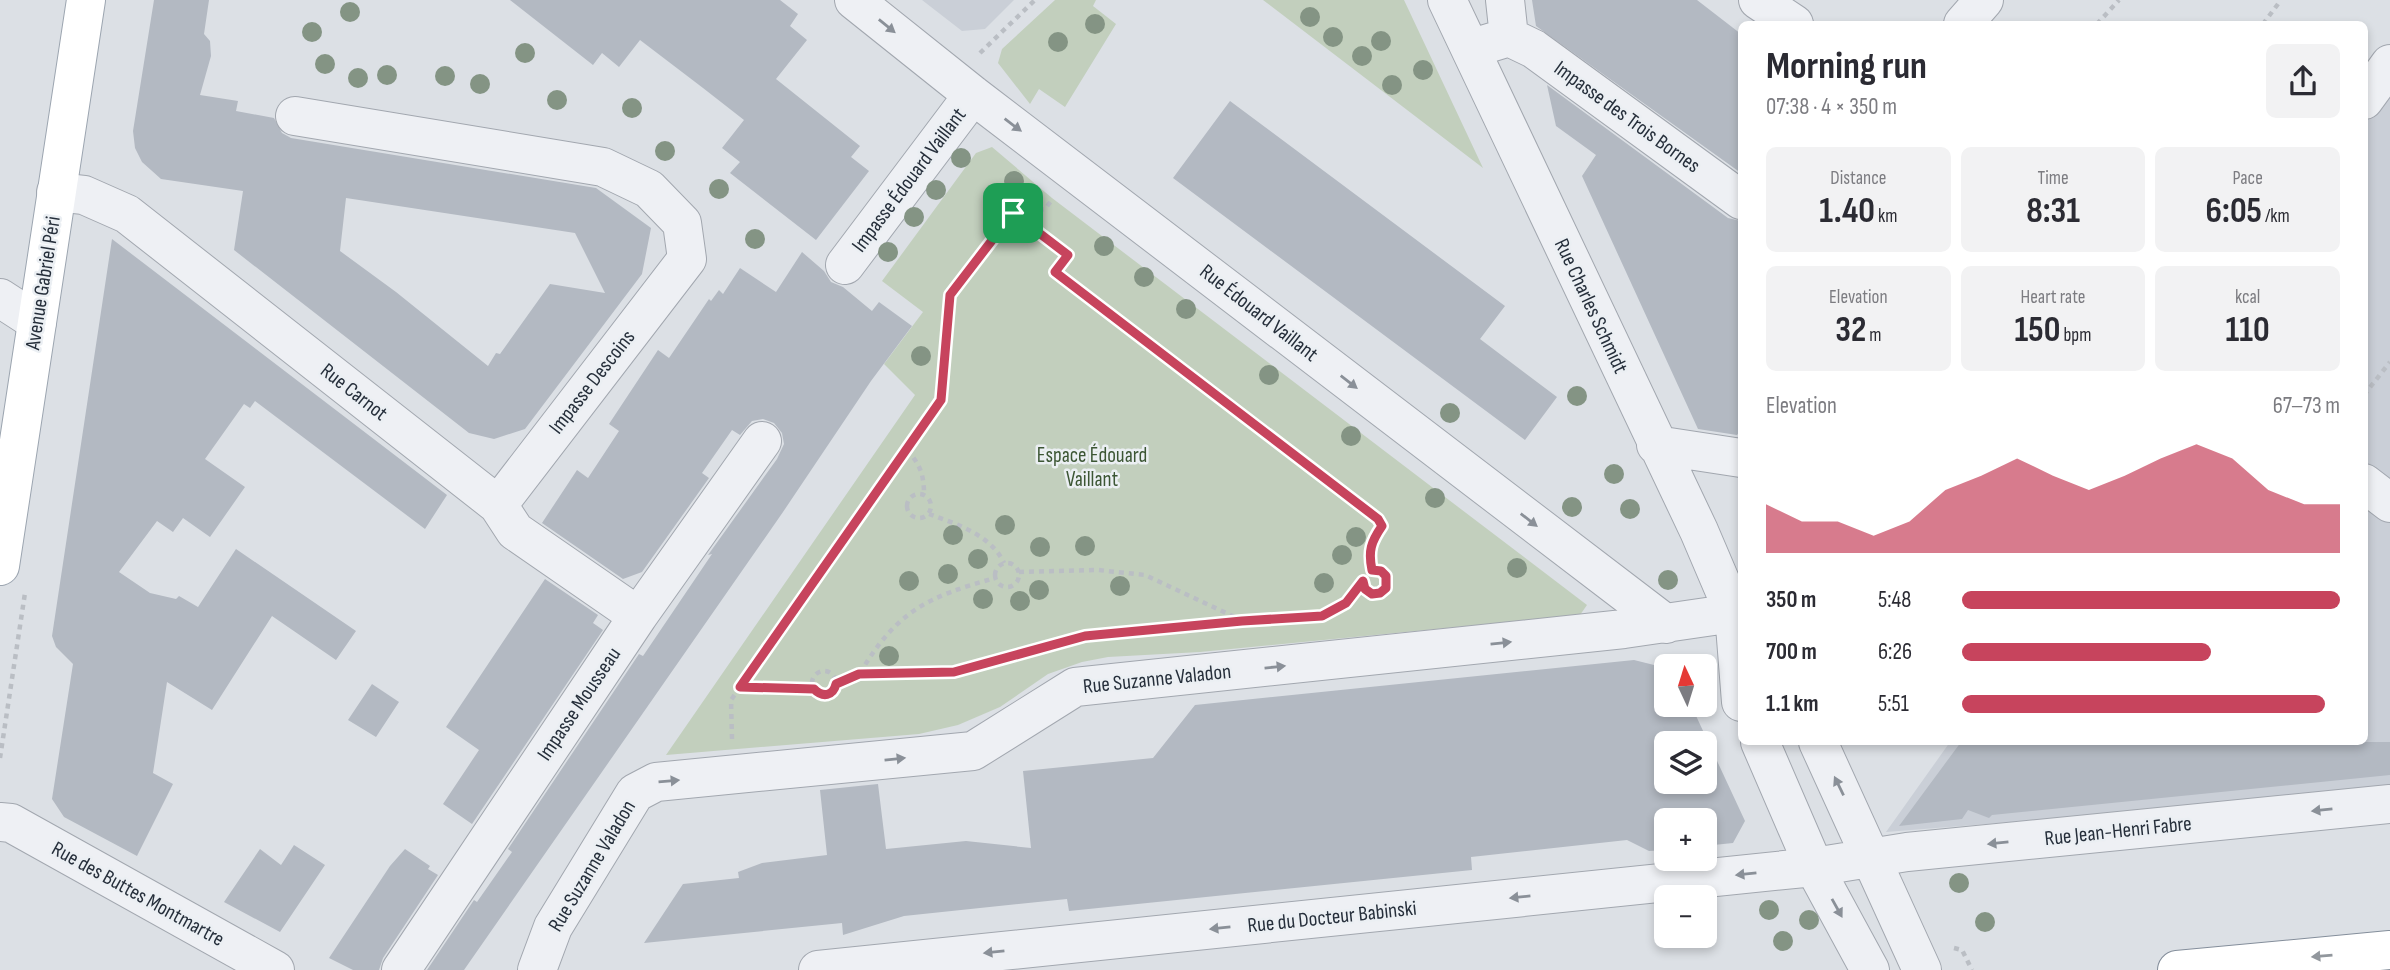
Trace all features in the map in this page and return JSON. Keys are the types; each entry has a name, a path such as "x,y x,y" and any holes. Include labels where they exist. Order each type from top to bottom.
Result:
{"main road":[{"name":"Avenue Gabriel Péri","path":"0,566 86,0"},
{"path":"2177,970 2390,950"}],"street":[{"name":"Rue Édouard Vaillant","path":"854,0 973,95 1665,624"},
{"name":"Rue Charles Schmidt","path":"1447,0 1738,617"},
{"path":"1471,49 1509,37 1505,0"},
{"path":"1759,0 1790,21"},
{"path":"1966,21 1984,0"},
{"name":"Impasse des Trois Bornes","path":"1509,37 1534,49 1738,198"},
{"path":"2368,94 2390,64"},
{"name":"Impasse Édouard Vaillant","path":"845,265 973,95"},
{"name":"Impasse Descoins","path":"295,116 603,167 649,189 681,223 687,259 498,505"},
{"name":"Rue Carnot","path":"57,192 84,195 127,214 498,505 515,531 638,616"},
{"path":"0,298 37,322"},
{"name":"Impasse Mousseau","path":"401,970 638,616 762,440"},
{"path":"1656,445 1738,458"},
{"path":"2368,486 2390,503"},
{"name":"Rue Suzanne Valadon","path":"537,970 553,927 635,793 656,782 973,751 1074,687 1738,617"},
{"path":"1761,745 1777,779 1838,850 1922,970"},
{"path":"1777,779 1820,745"},
{"path":"1822,745 1838,850 1870,970"},
{"name":"Rue Jean-Henri Fabre","path":"1838,850 2390,804"},
{"name":"Rue des Buttes Montmartre","path":"0,822 10,823 275,970"},
{"name":"Rue du Docteur Babinski","path":"818,970 1838,850"}],"path":[{"path":"978,55 1035,0"},
{"path":"2100,21 2119,0"},
{"path":"2265,21 2281,0"},
{"path":"734,775 731,700 943,402 950,295 1013,213 1045,209 1052,198 1060,160"},
{"path":"1013,213 1068,255 1055,272 1378,519 1382,526 1370,542 1369,558 1372,570"},
{"path":"2368,391 2390,362"},
{"path":"907,450 918,461 924,478 924,494 931,503 929,514"},
{"path":"924,494 916,494 909,499 908,511 917,518 929,514 987,540 999,552 1004,563"},
{"path":"1004,563 1015,565 1019,572 1017,583 1010,587 1002,587 995,578 995,570 1004,563"},
{"path":"1019,572 1098,570 1145,575 1242,621"},
{"path":"836,684 831,673 819,671 813,677 814,689 819,694 827,695 833,691 836,684 859,674 954,672 1085,636 1322,616 1346,603 1366,574 1372,570 1381,571 1388,584 1384,591 1372,594 1365,589 1363,581"},
{"path":"859,674 880,642 911,611 936,597 995,578"},
{"path":"740,687 814,689"}],"shaded area":[{"path":"922,0 1014,0 985,29 962,31"},
{"path":"2390,47 2390,792 1886,832 1948,745 2368,745 2368,79"}],"green space":[{"path":"1055,0 1096,0 1093,6 1116,24 1065,107 1039,89 1030,104 998,63 1002,49"},
{"path":"1263,0 1404,0 1483,168"},
{"name":"Espace Édouard Vaillant","path":"992,147 1052,198 1587,605 1580,615 1200,652 1108,657 1082,662 1048,674 1000,707 958,725 919,734 666,755 915,395 884,364 923,312 882,281 976,153"}],"building":[{"path":"154,0 209,0 204,34 210,41 211,56 200,95 238,101 236,111 274,118 282,133 291,138 596,188 651,228 642,274 525,429 494,439 469,433 234,250 243,191 161,179 142,162 135,148 133,131","holes":["346,198 575,233 605,293 550,284 500,354 496,353 488,366 340,251"]},
{"path":"510,0 780,0 798,14 790,26 807,40 776,79 860,146 851,157 869,171 816,240 730,173 740,162 722,148 744,120 640,40 619,67 602,53 593,65"},
{"path":"1532,0 1697,0 1738,32 1738,171 1536,26"},
{"path":"1547,85 1728,218 1738,220 1737,435 1698,429 1582,176 1596,155 1556,126"},
{"path":"1230,101 1505,306 1480,339 1557,397 1525,440 1173,178"},
{"path":"112,239 447,495 425,529 255,401 250,408 244,404 205,459 245,487 210,537 183,518 173,532 157,521 119,572 150,593 176,599 179,596 198,607 236,549 356,631 336,660 272,616 212,710 167,682 153,773 173,784 137,856 64,817 52,799 73,664 56,647 52,636"},
{"path":"802,252 824,271 831,282 843,287 872,311 879,302 912,326 871,381 464,970 427,970 474,900 477,902 512,852 508,849 639,654 643,656 712,554 708,555 777,459 784,444 782,433 774,423 763,419 752,421 740,435 732,430 702,473 709,478 642,572 623,579 542,523 577,470 588,478 619,431 609,424 658,350 669,358 709,299 711,301 719,290 723,294 740,268 776,292"},
{"path":"545,579 598,615 593,623 603,630 472,824 443,804 479,750 446,727"},
{"path":"1634,660 1654,665 1654,718 1697,718 1703,731 1654,731 1654,794 1717,794 1717,761 1745,821 1733,843 1717,845 1717,808 1654,808 1654,851 1649,851 1627,840 1471,857 1472,870 1069,911 1067,899 904,916 843,935 842,923 644,943 683,884 739,878 738,872 762,863 827,855 820,790 878,784 886,849 966,841 1031,848 1023,771 1153,758 1195,705"},
{"path":"372,684 399,702 376,737 348,720"},
{"path":"2368,742 2390,742 2390,775 1992,815 1989,818 1968,810 1962,819 1899,826 1959,745 2368,745"},
{"path":"294,845 325,865 280,932 224,902 260,849 281,865"},
{"path":"405,849 430,866 428,869 438,875 383,958 379,970 353,970 329,958 390,866"}],"route":[{"path":"1013,213 1068,255 1055,272 1378,519 1382,526 1370,542 1369,558 1372,570 1381,571 1386,576 1386,588 1380,593 1372,594 1365,589 1363,581 1346,603 1322,616 1085,636 954,672 859,674 836,684 833,691 827,695 819,694 814,689 740,687 941,400 950,295 1013,213"}]}
